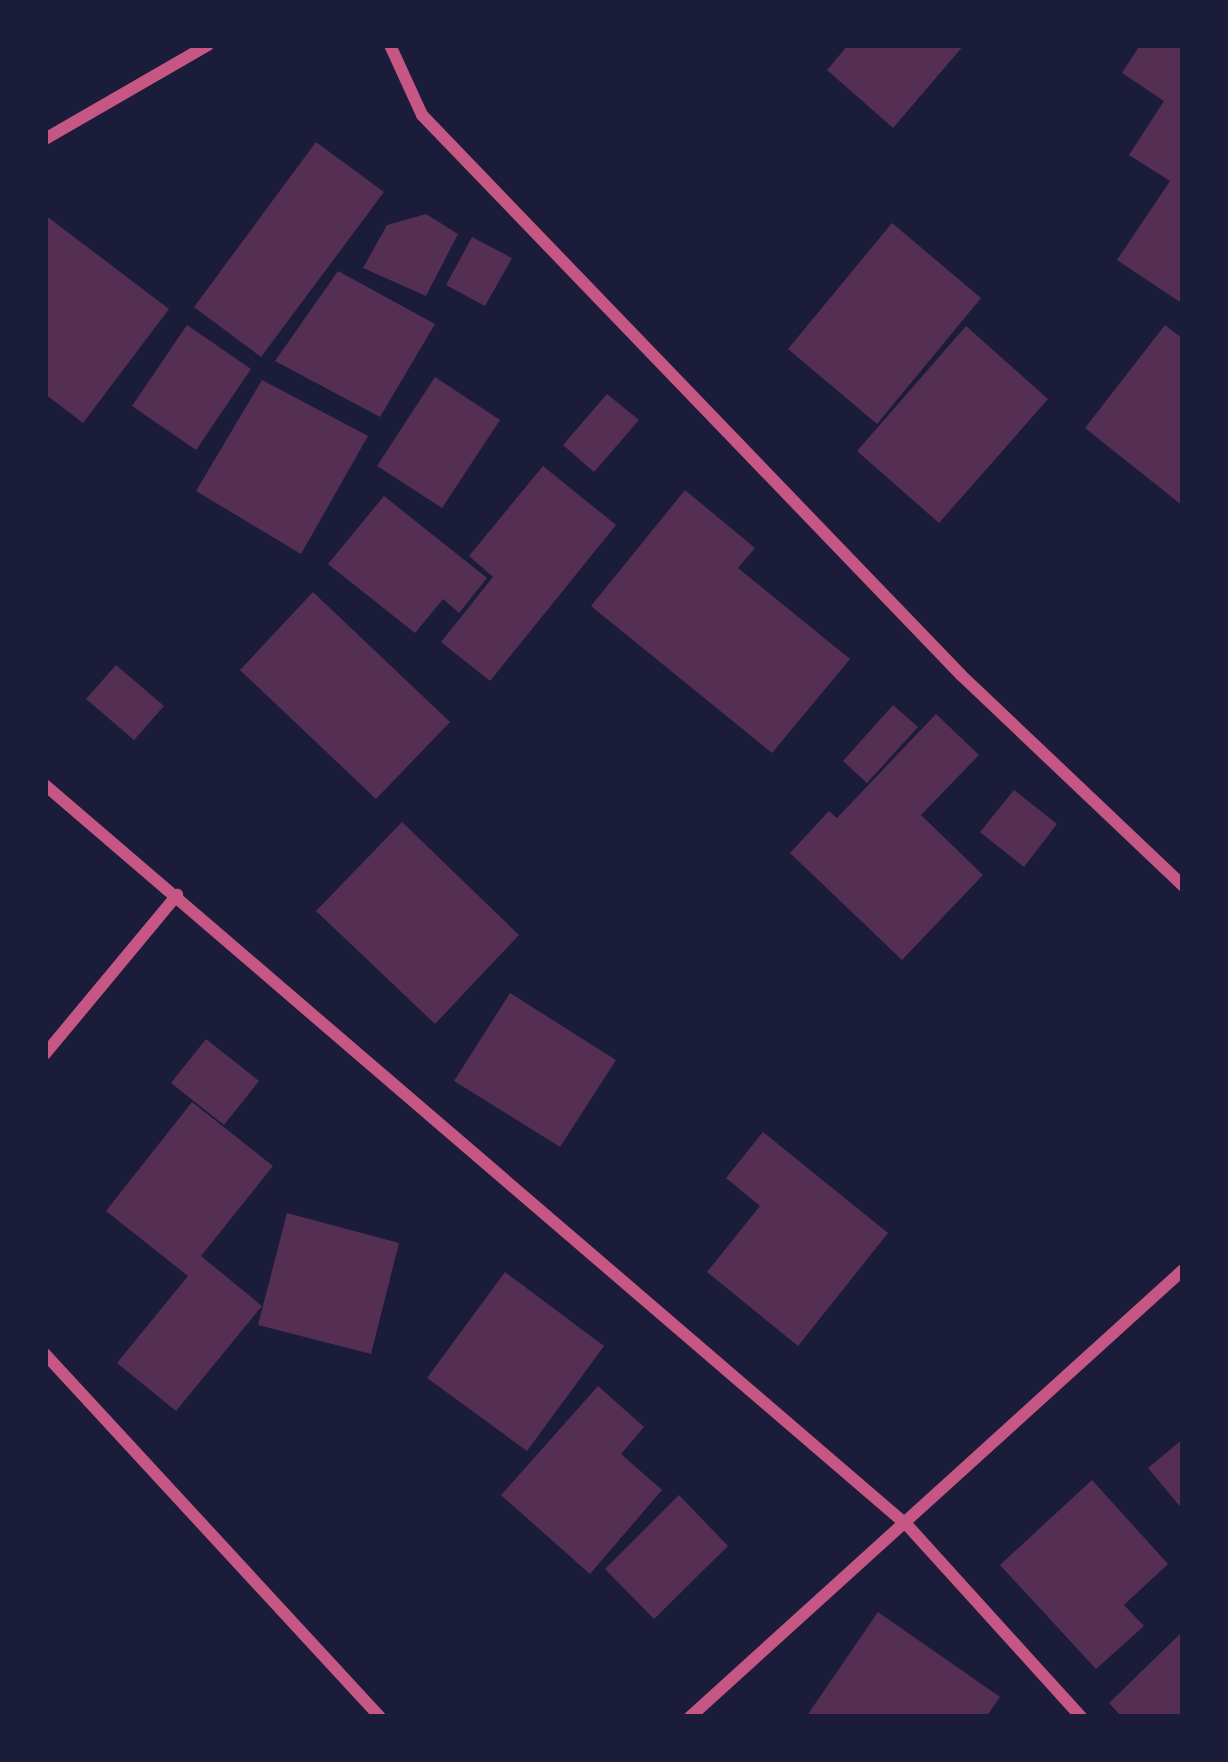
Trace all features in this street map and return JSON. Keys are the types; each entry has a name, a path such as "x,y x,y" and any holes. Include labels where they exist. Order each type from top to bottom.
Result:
{"street":[{"path":"45,140 208,45"},
{"path":"390,45 422,115 961,675 1183,886"},
{"path":"45,785 908,1526 1081,1717"},
{"path":"45,1054 177,895"},
{"path":"691,1717 908,1526 1183,1270"},
{"path":"45,1354 380,1717"}],"building":[{"path":"848,45 964,45 893,128 827,70"},
{"path":"1140,45 1183,45 1183,304 1117,260 1170,181 1129,155 1164,101 1122,73"},
{"path":"316,142 384,192 261,357 194,307"},
{"path":"426,214 458,234 426,296 363,268 387,225"},
{"path":"45,215 169,309 83,423 45,394"},
{"path":"892,223 981,298 877,424 788,349"},
{"path":"472,237 512,258 485,306 446,285"},
{"path":"338,271 435,324 380,417 275,361"},
{"path":"187,325 251,369 196,450 132,406"},
{"path":"1165,325 1183,339 1183,506 1085,428"},
{"path":"966,326 1048,399 939,523 857,451"},
{"path":"435,377 500,420 442,508 377,466"},
{"path":"262,380 368,436 301,554 196,491"},
{"path":"607,394 639,420 594,472 563,445"},
{"path":"543,466 616,525 490,681 441,642 493,577 469,556"},
{"path":"685,490 755,548 738,568 850,659 772,753 591,606"},
{"path":"384,496 487,578 459,613 443,599 415,633 328,564"},
{"path":"313,592 450,722 376,799 240,670"},
{"path":"116,665 164,706 134,740 86,699"},
{"path":"893,705 918,727 867,783 843,761"},
{"path":"936,714 979,755 921,815 983,875 902,960 790,853 829,811 837,818"},
{"path":"1014,790 1057,824 1024,867 980,832"},
{"path":"402,822 519,935 435,1024 316,911"},
{"path":"510,993 616,1060 560,1147 454,1081"},
{"path":"206,1039 259,1081 224,1125 171,1083"},
{"path":"192,1102 273,1166 201,1256 262,1306 176,1411 117,1363 188,1276 106,1211"},
{"path":"763,1132 888,1233 798,1346 707,1272 760,1206 726,1178"},
{"path":"287,1213 399,1243 371,1354 258,1325"},
{"path":"505,1272 604,1346 527,1451 427,1378"},
{"path":"598,1386 644,1427 621,1454 662,1490 590,1574 501,1495"},
{"path":"1183,1439 1183,1510 1148,1468"},
{"path":"1092,1480 1168,1564 1124,1605 1144,1626 1096,1669 1000,1565"},
{"path":"679,1495 728,1546 654,1619 605,1569"},
{"path":"878,1612 1000,1697 986,1717 806,1717"},
{"path":"1183,1631 1183,1717 1122,1717 1109,1703"}]}
